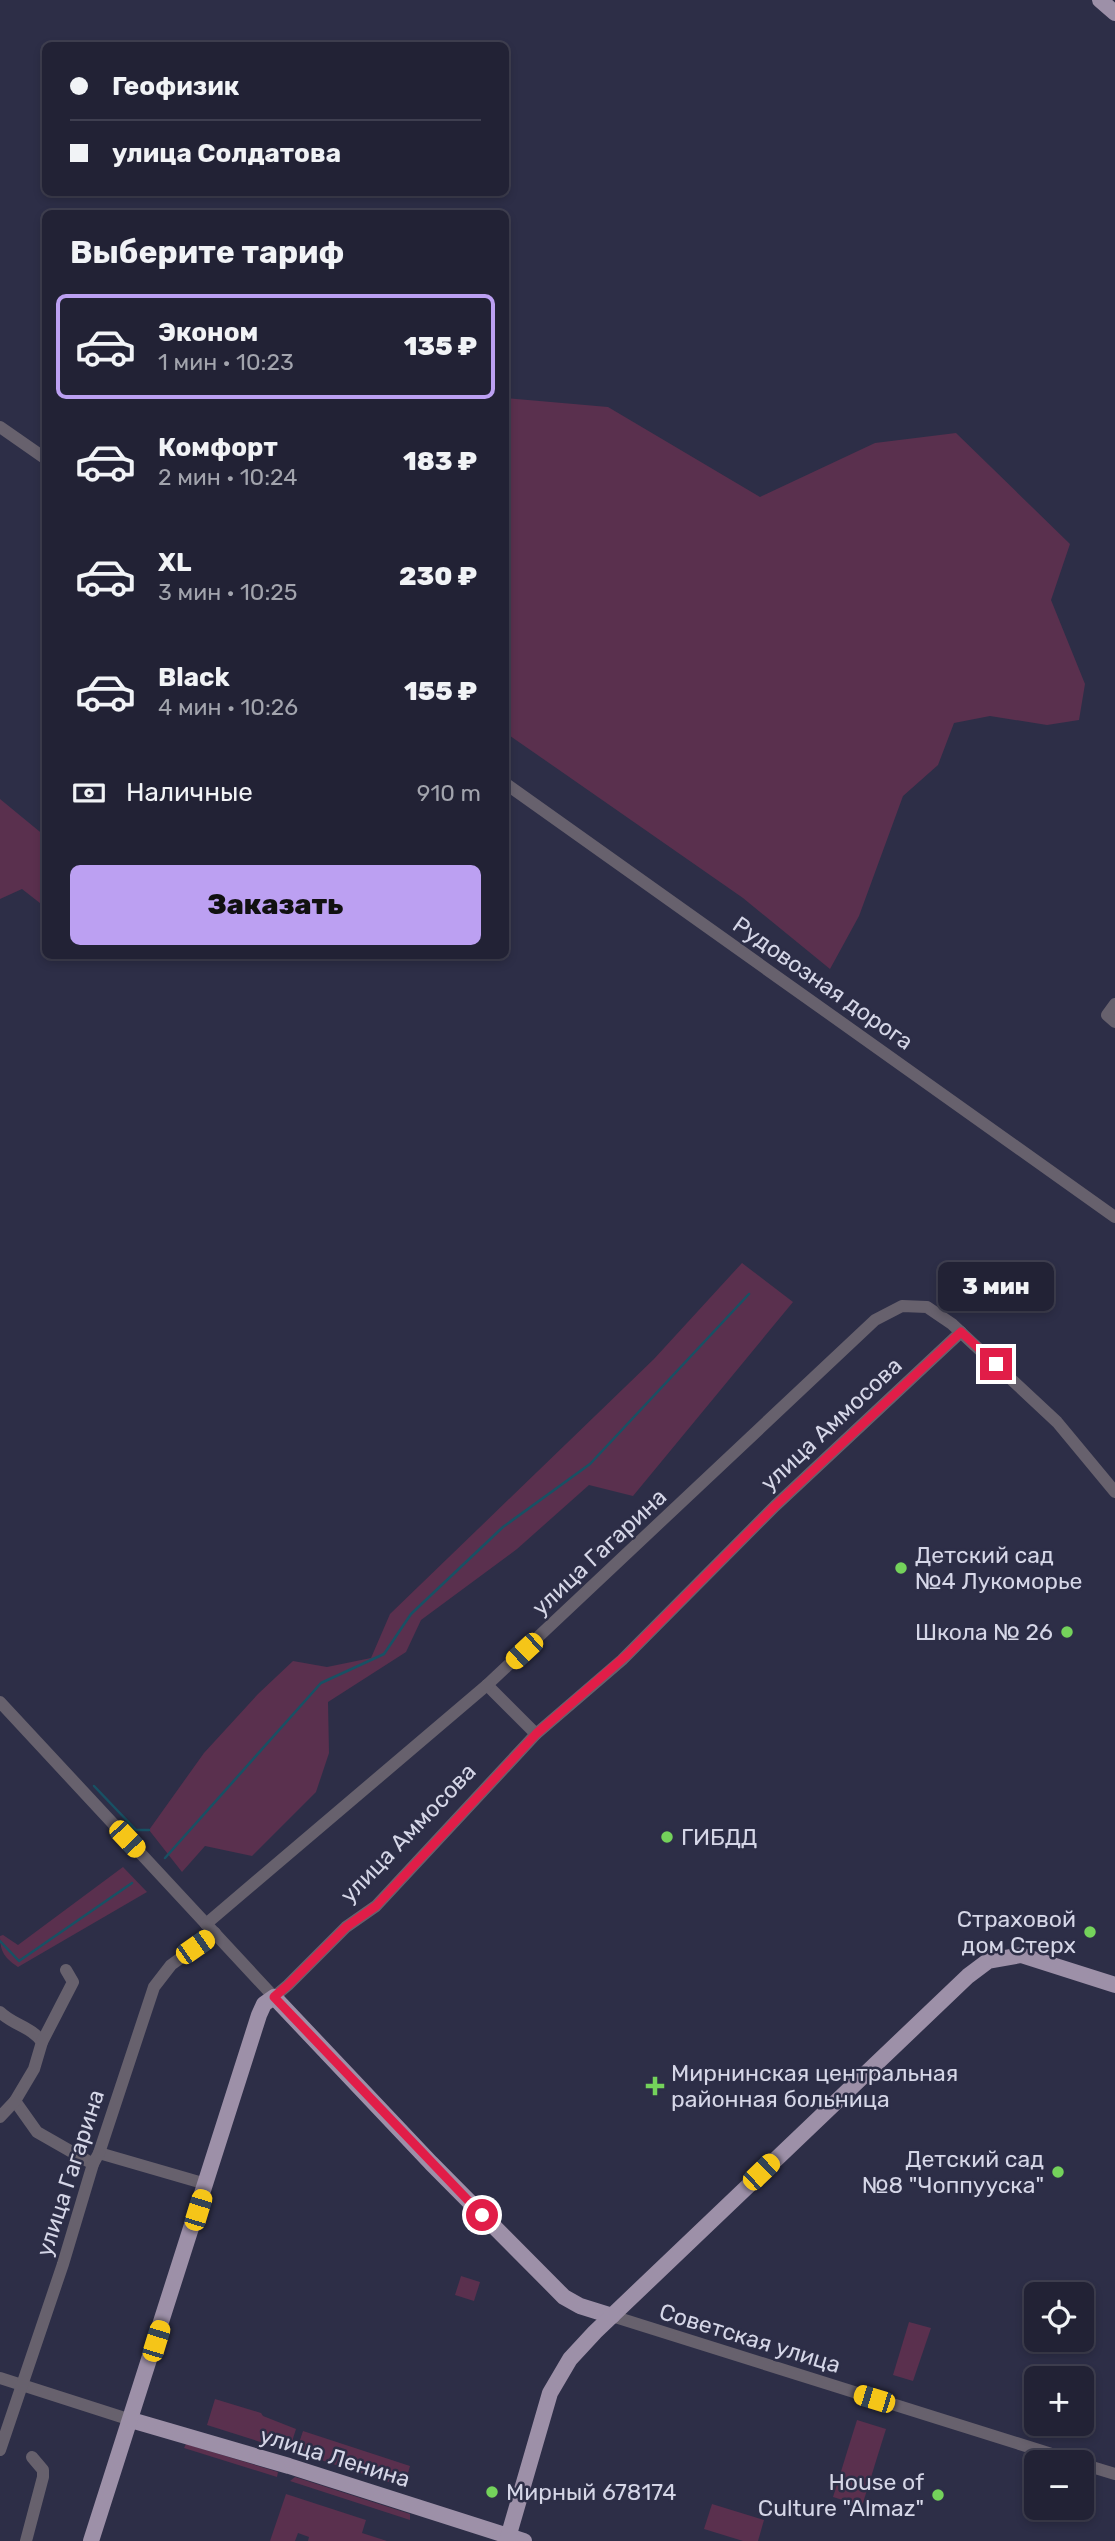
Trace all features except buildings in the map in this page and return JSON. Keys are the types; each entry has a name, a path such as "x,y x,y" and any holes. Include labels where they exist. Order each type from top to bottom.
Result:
{"main road":[{"path":"1100,0 1115,13"},
{"path":"513,2539 550,2393 570,2359 968,1976 988,1961 1021,1955 1115,1985"},
{"path":"274,1997 431,2163 564,2297 580,2306 612,2316"},
{"name":"улица Аммосова","path":"91,2541 259,2015 264,2004 274,1997"},
{"name":"улица Ленина","path":"131,2420 285,2464 513,2539"}],"street":[{"path":"0,427 42,456"},
{"name":"Рудовозная дорога","path":"509,786 1115,1217"},
{"path":"1115,1004 1107,1015 1115,1022"},
{"name":"улица Гагарина","path":"0,2450 154,1987 171,1965 487,1685 875,1320 902,1306 927,1307 961,1332"},
{"path":"961,1332 1057,1422 1115,1492"},
{"name":"улица Аммосова","path":"274,1997 346,1927 376,1906 536,1734 628,1654 782,1500 961,1332"},
{"path":"487,1685 536,1734"},
{"path":"0,1702 274,1997"},
{"path":"0,2117 15,2101 34,2069 42,2042 63,2006 73,1982 66,1970"},
{"path":"0,2012 36,2034 42,2042"},
{"path":"15,2101 37,2132 96,2159 206,2184"},
{"name":"Советская улица","path":"612,2316 1038,2450"},
{"path":"0,2378 131,2420"},
{"path":"26,2541 43,2477 43,2470 32,2458"},
{"name":"Советская улица","path":"1094,2468 1115,2474"}],"shaded area":[{"path":"509,398 608,407 760,497 875,443 956,433 1070,544 1051,600 1085,684 1079,720 1047,725 990,716 954,723 938,765 903,796 859,916 830,969 743,898 509,735"},
{"path":"0,799 42,834 42,905 22,889 0,899"},
{"path":"742,1263 793,1302 633,1496 589,1485 517,1549 421,1620 406,1652 328,1702 329,1753 316,1792 252,1856 205,1846 182,1872 149,1830 204,1753 258,1694 293,1661 327,1667 371,1658 390,1614 654,1359"},
{"path":"123,1867 147,1892 18,1967 7,1957 2,1950 0,1936 3,1935 18,1945"},
{"path":"461,2276 480,2282 474,2301 455,2295"},
{"path":"909,2322 931,2328 913,2381 893,2375"},
{"path":"215,2399 261,2413 296,2429 289,2451 207,2425"},
{"path":"857,2420 886,2429 862,2506 833,2497"},
{"path":"303,2431 410,2466 404,2487 296,2452"},
{"path":"186,2444 278,2472 277,2477 184,2448"},
{"path":"295,2477 410,2514 410,2520 290,2481"},
{"path":"286,2494 366,2520 362,2533 387,2541 308,2541 309,2537 298,2533 295,2541 270,2541"},
{"path":"712,2504 764,2520 758,2541 743,2541 704,2529"}],"waterway":[{"path":"165,1858 321,1683 384,1654 411,1614 503,1527 590,1464 749,1294"},
{"path":"94,1786 136,1830 149,1830"},
{"path":"0,1941 19,1961 132,1883"}],"place":[{"name":"Детский сад №4 Лукоморье","path":"901,1568"},
{"name":"Школа № 26","path":"1067,1632"},
{"name":"ГИБДД","path":"667,1837"},
{"name":"Страховой дом Стерх","path":"1090,1932"},
{"name":"Мирнинская центральная районная больница","path":"655,2086"},
{"name":"Детский сад №8 \"Чоппууска\"","path":"1058,2172"},
{"name":"Мирный 678174","path":"492,2492"},
{"name":"House of Culture \"Almaz\"","path":"938,2495"}],"route":[{"path":"482,2215 274,1997 346,1927 376,1906 536,1734 628,1654 775,1506 821,1466 961,1332 996,1364"}]}
